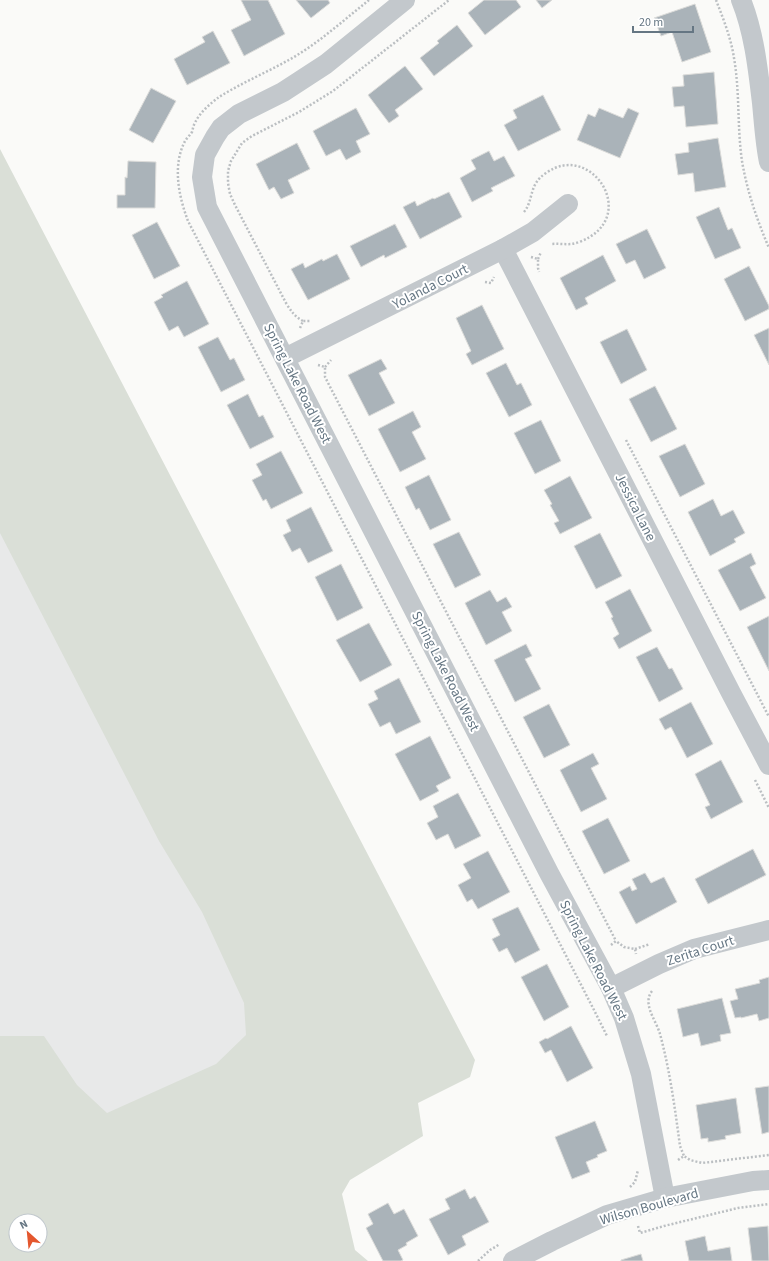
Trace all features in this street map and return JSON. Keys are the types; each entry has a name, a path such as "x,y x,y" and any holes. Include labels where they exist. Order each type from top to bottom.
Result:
{"street":[{"name":"Spring Lake Road West","path":"405,0 326,64 283,92 239,114 222,128 214,137 205,155 202,178 207,207 546,866 611,988 624,1018 641,1074 665,1198"},
{"path":"741,0 761,46 762,103 765,146 769,162"},
{"name":"Yolanda Court","path":"285,358 503,249 533,232 568,204"},
{"name":"Jessica Lane","path":"503,249 769,765"},
{"name":"Zerita Court","path":"611,988 694,949 769,930"},
{"name":"Wilson Boulevard","path":"513,1261 607,1215 665,1198 753,1181 769,1180"}],"path":[{"path":"303,321 292,313 286,303 230,194 228,183 231,160 242,143 252,136 299,112 333,91 449,0"},
{"path":"716,0 722,15 734,58 738,96 739,135 747,185 769,248"},
{"path":"307,347 316,364 325,367 325,377 616,940 624,947 635,949 637,961 652,990"},
{"path":"595,957 616,940"},
{"path":"657,987 652,990 648,1000 665,1052 680,1146 684,1156 690,1160 702,1163 769,1155"},
{"path":"626,1189 635,1182 638,1166 671,1164 684,1156"},
{"path":"633,1208 640,1233 738,1208 769,1204"}],"shaded area":[{"path":"0,149 475,1060 470,1077 418,1103 423,1136 350,1180 342,1194 355,1250 368,1261 0,1261 0,1036 44,1036 77,1085 107,1113 216,1064 246,1035 244,1003 202,912 159,841 0,533"},
{"path":"0,172 460,1045 68,1261 0,1261"}],"building":[{"path":"241,0 268,0 285,34 244,56 231,30 251,20"},
{"path":"296,0 328,0 330,3 311,18"},
{"path":"484,0 516,0 521,7 485,35 468,13"},
{"path":"536,0 552,0 542,8"},
{"path":"695,4 711,52 682,62 672,32 661,36 654,18"},
{"path":"457,25 473,46 434,76 420,58 439,43 437,41"},
{"path":"213,31 230,63 187,85 174,59 205,42 202,37"},
{"path":"405,66 423,89 395,110 399,116 389,123 368,95"},
{"path":"714,72 718,124 686,127 684,106 674,107 672,87 684,86 683,75"},
{"path":"151,88 176,101 153,143 129,130"},
{"path":"543,95 561,130 518,151 504,125 517,118 513,110"},
{"path":"356,108 370,134 356,141 361,152 346,160 340,149 326,156 313,131"},
{"path":"599,108 623,118 628,108 639,113 620,158 577,140 588,114 595,117"},
{"path":"718,138 726,187 695,192 693,173 678,175 675,154 689,152 688,143"},
{"path":"297,143 310,169 288,180 294,193 281,199 274,187 269,190 256,164"},
{"path":"489,151 494,161 504,156 515,176 491,188 493,191 472,202 460,178 476,169 471,160"},
{"path":"128,161 156,162 155,208 117,208 117,195 125,195 125,177 127,178"},
{"path":"449,192 462,217 420,239 403,207 415,201 417,206"},
{"path":"719,207 728,230 732,228 741,248 715,259 696,217"},
{"path":"157,222 180,266 154,279 132,235"},
{"path":"395,224 407,247 385,258 384,255 361,267 350,246"},
{"path":"647,229 666,268 644,279 635,260 626,264 616,244"},
{"path":"337,254 350,279 308,300 291,269 303,263 305,268 322,259 323,261"},
{"path":"603,255 616,281 585,298 588,304 576,310 560,278"},
{"path":"749,266 769,306 769,309 745,321 724,279"},
{"path":"187,281 209,324 184,337 178,326 169,331 154,302 163,297 161,295"},
{"path":"482,305 504,349 472,365 466,354 471,351 456,318"},
{"path":"769,328 769,365 754,335"},
{"path":"627,329 647,370 621,384 600,342"},
{"path":"218,337 230,360 234,358 245,380 221,392 198,347"},
{"path":"381,359 387,369 379,373 395,403 369,416 348,375"},
{"path":"506,363 517,385 521,383 532,405 509,417 486,373"},
{"path":"655,386 677,429 651,442 629,399"},
{"path":"248,394 259,417 263,415 274,437 250,449 227,405"},
{"path":"413,411 421,427 412,432 426,459 400,472 378,429"},
{"path":"541,420 561,461 535,474 514,433"},
{"path":"685,444 705,484 680,497 659,456"},
{"path":"281,451 303,493 271,509 266,499 263,501 252,480 262,475 256,464"},
{"path":"429,475 451,520 430,530 419,508 416,510 405,487"},
{"path":"570,476 592,518 560,534 554,523 559,521 544,490"},
{"path":"713,499 721,516 733,510 745,533 734,539 736,542 710,556 688,512"},
{"path":"311,507 333,551 308,563 300,548 292,552 283,535 291,531 286,520"},
{"path":"459,532 481,575 455,588 433,544"},
{"path":"600,533 622,576 596,589 574,546"},
{"path":"751,553 756,564 750,567 766,598 740,611 718,570"},
{"path":"341,564 363,608 337,621 315,577"},
{"path":"630,589 652,631 619,649 613,638 619,634 611,618 613,617 605,602"},
{"path":"490,590 497,602 506,597 512,607 502,612 512,631 486,645 465,603"},
{"path":"769,616 769,671 747,627"},
{"path":"369,623 392,665 360,682 336,640"},
{"path":"526,644 532,656 525,659 541,689 515,702 494,660"},
{"path":"657,647 669,669 672,668 683,689 659,702 636,657"},
{"path":"399,678 421,722 396,734 390,722 380,727 368,704 378,699 374,691"},
{"path":"691,702 713,744 687,758 671,727 665,730 659,719"},
{"path":"549,704 570,745 544,758 523,717"},
{"path":"430,736 451,778 436,786 439,791 420,801 395,754"},
{"path":"593,753 599,764 591,768 607,799 581,812 560,770"},
{"path":"721,760 743,802 711,819 705,807 710,805 695,774"},
{"path":"458,793 481,836 455,849 448,834 436,840 427,823 438,817 433,806"},
{"path":"608,818 630,861 604,874 582,831"},
{"path":"753,849 766,875 708,904 695,879"},
{"path":"488,851 510,892 478,909 472,899 467,902 458,885 471,878 463,864"},
{"path":"645,873 651,883 664,877 677,902 636,924 619,892 630,886 632,891 637,889 632,879"},
{"path":"518,907 540,950 515,963 507,948 499,952 492,939 500,935 492,919"},
{"path":"547,964 569,1007 544,1021 521,977"},
{"path":"769,977 769,1018 759,1021 757,1014 735,1018 730,1001 738,999 735,989 760,983 759,980"},
{"path":"722,998 731,1033 720,1035 721,1041 701,1046 698,1033 683,1037 677,1009"},
{"path":"571,1026 593,1068 567,1082 551,1050 545,1053 539,1042"},
{"path":"769,1086 769,1132 762,1134 755,1088"},
{"path":"736,1098 741,1133 725,1136 726,1139 708,1142 708,1138 701,1139 696,1105"},
{"path":"595,1121 607,1151 586,1162 590,1172 572,1179 555,1137"},
{"path":"465,1189 470,1199 475,1196 489,1222 462,1236 466,1245 448,1255 429,1219 450,1209 445,1199"},
{"path":"388,1203 394,1214 404,1209 418,1236 398,1250 403,1260 401,1261 383,1261 366,1228 373,1224 368,1214"},
{"path":"768,1226 769,1261 752,1261 748,1228"},
{"path":"705,1236 708,1251 730,1247 732,1261 689,1261 685,1241"},
{"path":"641,1254 643,1261 621,1261 621,1260"}]}
